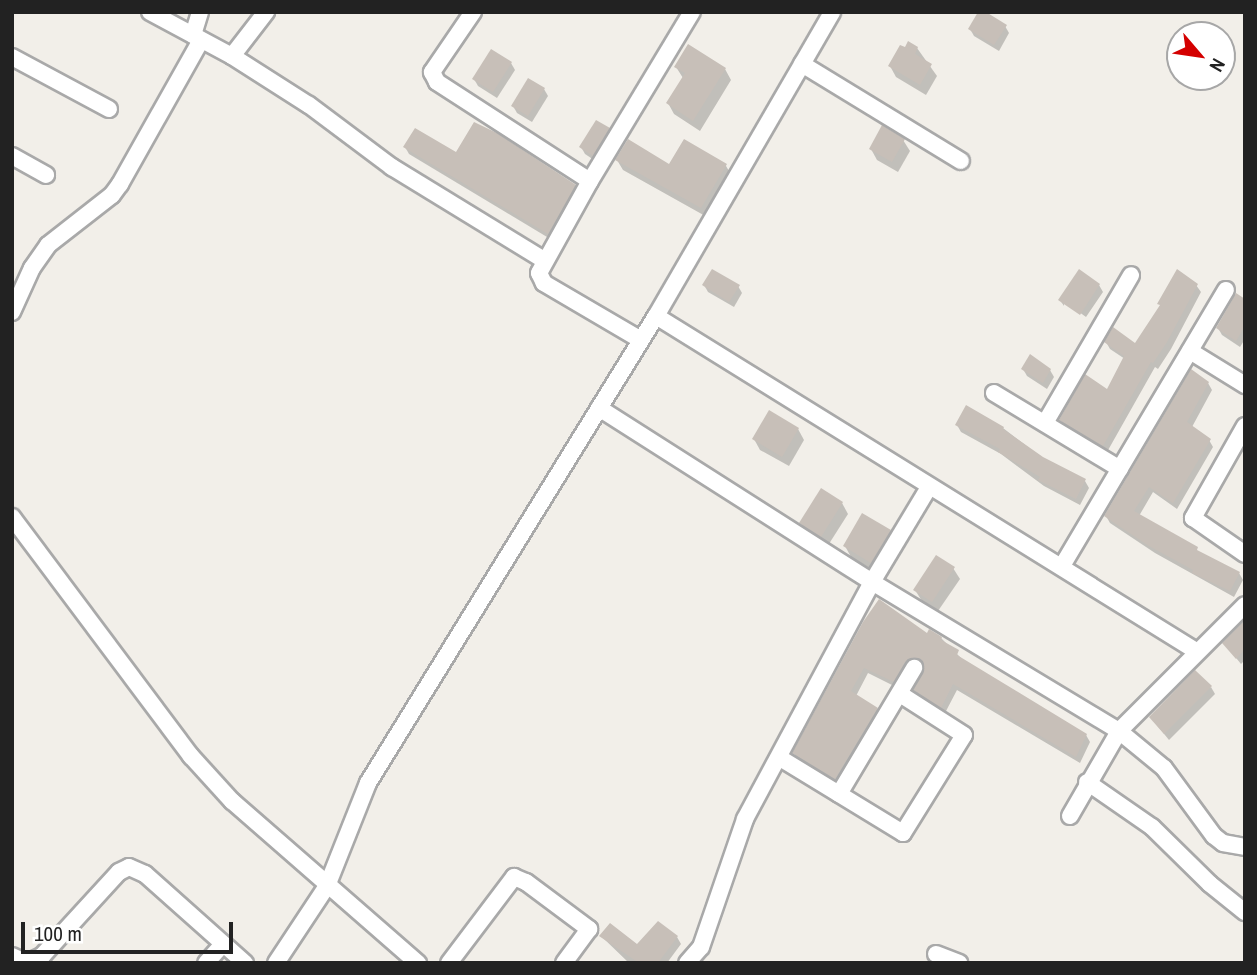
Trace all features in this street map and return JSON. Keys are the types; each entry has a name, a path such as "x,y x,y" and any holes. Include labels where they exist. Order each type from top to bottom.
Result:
{"street":[{"path":"150,12 232,56 309,105 392,167 544,260"},
{"path":"12,312 32,268 48,245 112,195 120,184 197,38 200,12"},
{"path":"232,56 266,12"},
{"path":"473,12 432,72 437,82 590,181"},
{"path":"641,340 544,283 539,273 590,181 692,12"},
{"path":"276,963 327,886 368,783 656,316 832,12"},
{"path":"12,57 109,109"},
{"path":"802,64 961,161"},
{"path":"12,156 46,175"},
{"path":"1045,423 1131,275"},
{"path":"1062,566 1226,290"},
{"path":"656,316 1196,650"},
{"path":"1190,351 1245,385"},
{"path":"994,393 1120,469"},
{"path":"599,408 872,582 1119,731 1164,768 1214,836 1223,843 1245,847"},
{"path":"1245,426 1194,518 1245,554"},
{"path":"687,963 701,947 738,835 872,582 929,487"},
{"path":"12,517 191,756 232,801 418,963"},
{"path":"1070,816 1087,782 1119,731 1196,650 1245,605"},
{"path":"839,794 914,668"},
{"path":"780,758 903,833 963,740 961,731 900,694"},
{"path":"1087,782 1152,827 1210,884 1245,912"},
{"path":"12,956 27,963 41,956 119,872 128,867 145,874 245,963"},
{"path":"449,963 514,877 526,882 589,929 589,934 564,963"},
{"path":"206,963 223,944"},
{"path":"936,954 959,963"}],"building":[{"path":"978,12 986,12 1007,25 994,45 968,29"},
{"path":"908,41 918,47 915,54 932,64 920,85 888,66 900,45 905,47"},
{"path":"688,44 726,68 693,121 666,103 685,73 674,67"},
{"path":"491,49 512,62 493,92 472,79"},
{"path":"528,78 545,88 528,116 511,106"},
{"path":"596,120 610,128 593,156 579,147"},
{"path":"474,122 497,133 576,185 548,234 403,147 415,128 456,152"},
{"path":"882,125 905,139 892,162 869,149"},
{"path":"628,139 669,164 684,139 727,164 701,208 615,160"},
{"path":"712,269 740,285 729,302 702,285"},
{"path":"1079,269 1100,284 1080,315 1058,300"},
{"path":"1177,269 1198,284 1167,342 1153,363 1151,362 1103,446 1059,420 1085,374 1107,389 1124,356 1104,342 1113,327 1135,343 1160,305 1157,304"},
{"path":"1236,293 1245,299 1245,326 1236,341 1216,328"},
{"path":"1030,354 1051,369 1043,383 1021,369"},
{"path":"1191,369 1209,382 1187,422 1211,439 1173,503 1149,487 1134,511 1198,547 1197,550 1240,572 1230,591 1192,573 1193,570 1149,546 1104,516"},
{"path":"966,405 1004,427 1003,429 1043,457 1086,479 1076,499 1038,480 1040,477 998,452 1000,449 955,425"},
{"path":"769,410 799,428 782,457 752,439"},
{"path":"821,488 843,502 821,537 799,523"},
{"path":"862,513 891,530 871,563 843,546"},
{"path":"936,555 955,567 932,602 913,590"},
{"path":"879,599 927,633 929,629 942,637 941,640 959,650 957,655 1087,734 1076,757 953,684 941,708 913,690 924,669 923,662 915,658 905,662 894,682 864,668 851,691 878,708 835,779 792,753 863,622"},
{"path":"1245,620 1245,649 1236,659 1222,643"},
{"path":"1195,670 1212,686 1164,734 1149,717"},
{"path":"658,921 678,936 658,963 639,963 599,936 610,923 637,944"}]}
